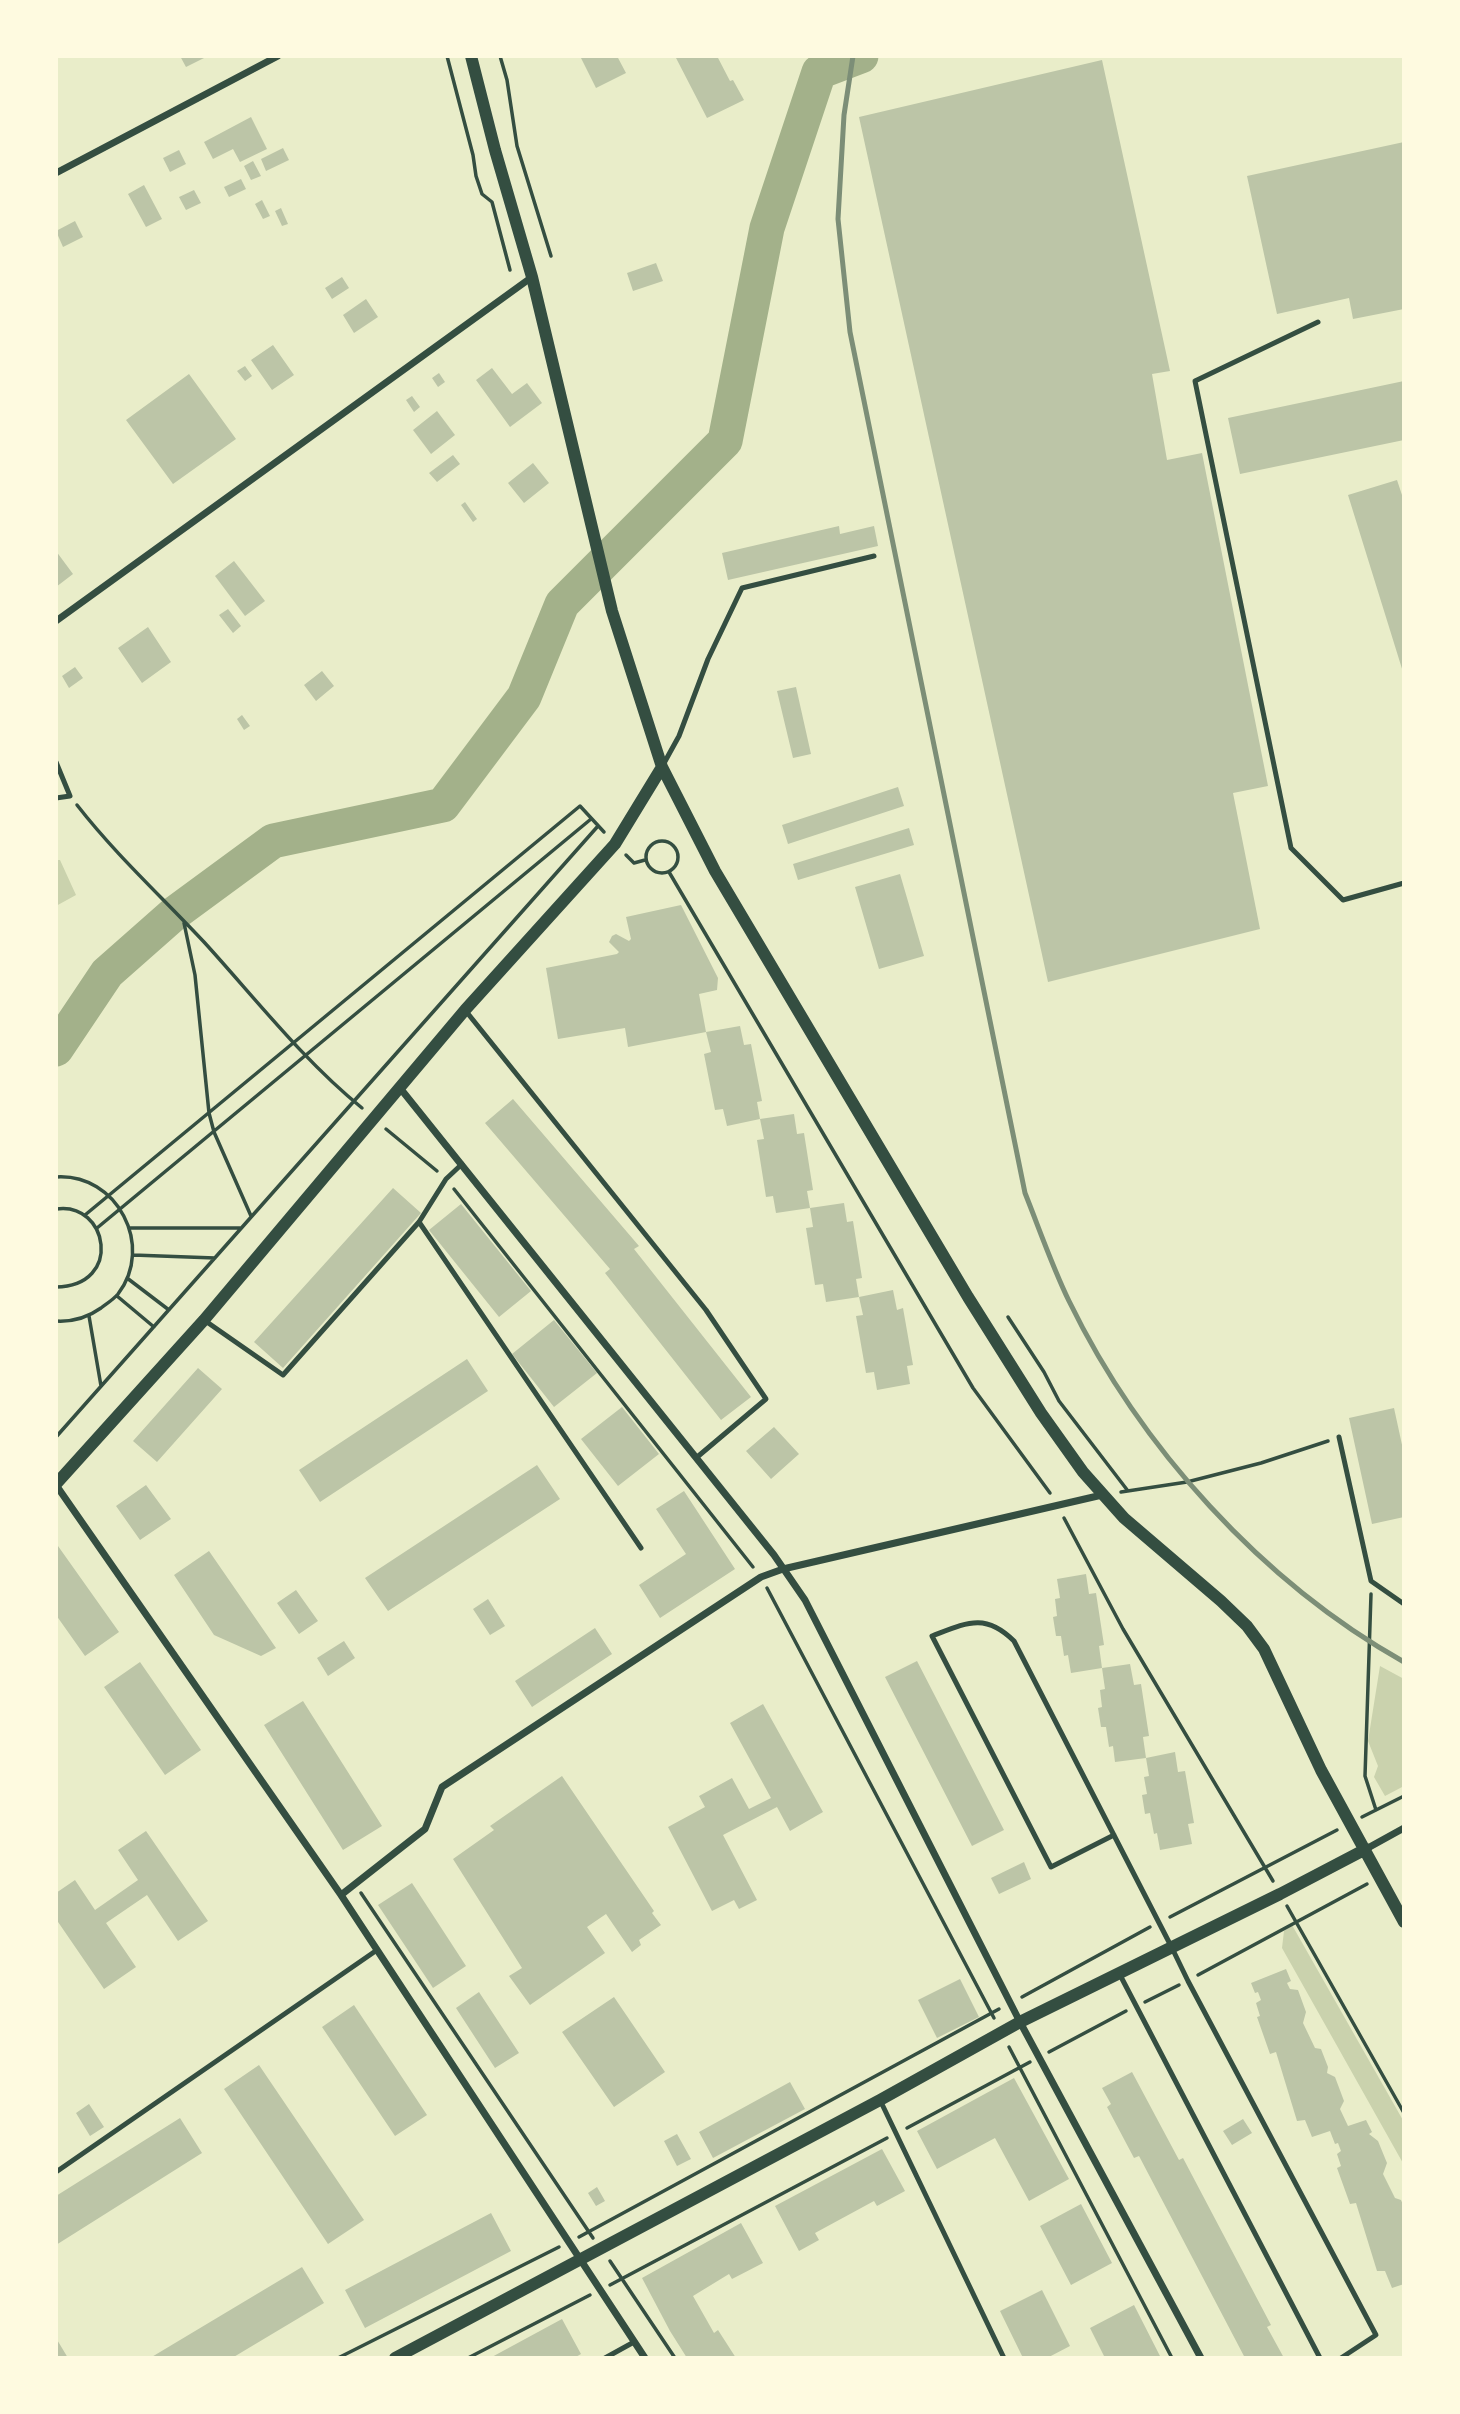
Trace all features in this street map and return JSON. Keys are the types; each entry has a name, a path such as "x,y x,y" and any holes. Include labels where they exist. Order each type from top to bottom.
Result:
{"street":[{"path":"56,173 278,56"},
{"path":"471,56 532,277 612,611 662,767 715,871 987,1329 1066,1449 1102,1495 1129,1524 1221,1601 1247,1626 1264,1649 1321,1770 1404,1922"},
{"path":"56,621 532,277"},
{"path":"645,2358 341,1895 56,1485 204,1320 465,1010 615,844 662,767"},
{"path":"400,1088 696,1458 805,1600 1020,2022 1201,2358"},
{"path":"341,1895 425,1829 442,1787 761,1577 783,1569 1102,1495"},
{"path":"395,2358 880,2100 1020,2022 1280,1894 1404,1828"}],"lane":[{"path":"1318,322 1195,381 1292,848 1343,900 1404,883"},
{"path":"662,767 679,736 708,659 742,588 874,556"},
{"path":"56,762 70,796 56,798"},
{"path":"465,1010 706,1310 766,1399 696,1458"},
{"path":"204,1320 284,1376 419,1222 446,1179 462,1164"},
{"path":"419,1222 641,1548"},
{"path":"1339,1437 1371,1581 1404,1604"},
{"path":"1114,1835 1051,1867 932,1636 963,1625 987,1623 1001,1629 1014,1642 1114,1835 1188,1981 1376,2335 1341,2358"},
{"path":"56,2172 377,1950"},
{"path":"1119,1973 1320,2358"},
{"path":"880,2100 1004,2358"},
{"path":"605,2358 634,2342"}],"path":[{"path":"447,56 476,176 482,194 492,202 510,270"},
{"path":"500,56 507,80 517,146 551,256"},
{"path":"70,796 160,899 184,921 307,1055 353,1101 446,1179 761,1577 1172,2358"},
{"path":"85,1215 580,806"},
{"path":"97,1228 592,819"},
{"path":"56,1437 598,826"},
{"path":"662,840 671,843 676,849 678,859 669,872 658,873 649,868 645,860 646,851 653,842 662,840"},
{"path":"669,872 973,1388 1044,1483 1123,1629 1296,1921 1404,2113"},
{"path":"184,921 194,975 209,1113 214,1132 251,1217"},
{"path":"56,1177 69,1177 91,1183 109,1195 121,1209 130,1228 133,1255 127,1278 117,1296 89,1316 68,1322 56,1321"},
{"path":"56,1209 65,1208 85,1215 97,1228 102,1249 99,1264 88,1279 71,1287 56,1287"},
{"path":"130,1228 242,1228"},
{"path":"133,1255 215,1258"},
{"path":"127,1278 169,1310"},
{"path":"117,1296 153,1327"},
{"path":"89,1316 101,1385"},
{"path":"1008,1317 1044,1371 1059,1401 1128,1491"},
{"path":"1102,1495 1187,1482 1261,1464 1339,1437"},
{"path":"1371,1581 1365,1776 1376,1810"},
{"path":"338,2358 568,2243 1264,1866 1404,1796"},
{"path":"468,2358 1188,1981 1380,1877"},
{"path":"355,1884 675,2358"}],"green space":[{"path":"56,860 60,860 76,895 56,906"},
{"path":"1380,1666 1404,1679 1404,1786 1385,1796 1374,1777 1378,1766 1368,1741"},
{"path":"1292,1925 1404,2122 1404,2165 1282,1948 1284,1931"}],"building":[{"path":"180,56 208,56 186,67"},
{"path":"580,56 617,56 626,73 596,88"},
{"path":"675,56 717,56 744,100 707,118"},
{"path":"1102,60 1170,371 1152,374 1167,460 1202,453 1268,786 1233,793 1260,929 1048,982 859,117"},
{"path":"251,117 267,149 240,162 233,149 213,159 204,142"},
{"path":"1404,142 1404,309 1353,319 1349,298 1277,314 1247,176"},
{"path":"283,148 289,160 266,171 261,159"},
{"path":"179,150 186,164 170,172 163,158"},
{"path":"253,161 261,176 251,180 244,166"},
{"path":"241,179 246,189 229,197 224,187"},
{"path":"144,185 162,219 146,227 128,194"},
{"path":"194,190 201,203 186,210 179,197"},
{"path":"262,200 270,216 263,219 255,204"},
{"path":"281,208 288,224 282,226 275,211"},
{"path":"75,221 83,237 63,247 56,231"},
{"path":"656,263 663,281 633,291 627,273"},
{"path":"342,277 349,288 332,299 325,288"},
{"path":"366,299 378,317 354,333 343,315"},
{"path":"273,345 294,375 272,390 251,360"},
{"path":"245,366 252,376 245,381 237,371"},
{"path":"492,368 512,394 527,383 542,403 510,427 476,380"},
{"path":"439,373 445,382 438,387 432,378"},
{"path":"189,374 236,439 173,484 126,420"},
{"path":"1404,381 1404,440 1240,474 1228,418"},
{"path":"412,396 420,407 414,412 406,400"},
{"path":"437,411 455,435 431,454 413,430"},
{"path":"453,455 460,464 437,482 429,473"},
{"path":"533,463 549,483 524,503 508,483"},
{"path":"1397,480 1404,501 1403,672 1348,495"},
{"path":"465,502 477,519 473,522 461,505"},
{"path":"839,526 840,534 874,526 878,546 728,580 722,553"},
{"path":"56,551 73,574 56,587"},
{"path":"234,561 265,601 245,616 215,576"},
{"path":"228,609 241,626 233,633 219,615"},
{"path":"148,627 171,662 142,683 118,648"},
{"path":"75,667 83,678 69,688 62,676"},
{"path":"322,671 334,686 316,701 304,685"},
{"path":"796,687 811,754 793,758 777,691"},
{"path":"242,715 250,726 244,730 237,719"},
{"path":"898,787 904,806 788,844 782,825"},
{"path":"909,828 914,845 798,880 793,864"},
{"path":"900,874 924,956 879,969 855,887"},
{"path":"681,905 718,978 717,990 699,994 706,1032 628,1047 625,1028 558,1039 546,968 617,954 619,952 609,942 616,934 629,941 631,939 626,917"},
{"path":"740,1026 744,1045 751,1044 762,1101 757,1102 760,1119 727,1126 723,1109 715,1110 704,1054 711,1052 706,1032"},
{"path":"513,1099 639,1246 634,1249 751,1397 721,1420 605,1273 610,1269 485,1123"},
{"path":"794,1114 797,1134 804,1133 813,1190 807,1191 810,1208 776,1213 773,1196 766,1197 757,1140 764,1139 760,1119"},
{"path":"393,1188 421,1213 283,1368 254,1342"},
{"path":"844,1203 847,1222 853,1221 862,1278 856,1279 859,1297 826,1302 823,1284 815,1285 806,1228 813,1227 810,1208"},
{"path":"461,1204 531,1291 499,1317 429,1230"},
{"path":"893,1290 897,1310 903,1308 913,1365 907,1366 910,1384 877,1390 874,1372 866,1373 856,1316 863,1315 859,1297"},
{"path":"554,1320 597,1373 554,1407 512,1354"},
{"path":"467,1359 488,1391 320,1502 299,1470"},
{"path":"198,1368 222,1389 157,1462 133,1441"},
{"path":"622,1407 659,1454 618,1486 581,1439"},
{"path":"1394,1408 1404,1454 1404,1517 1372,1524 1349,1418"},
{"path":"774,1427 799,1454 771,1479 746,1451"},
{"path":"537,1465 560,1499 388,1611 365,1578"},
{"path":"146,1485 171,1519 140,1540 116,1506"},
{"path":"684,1491 735,1569 660,1618 639,1585 686,1554 656,1509"},
{"path":"58,1546 119,1632 85,1656 56,1615"},
{"path":"209,1551 276,1648 261,1656 214,1635 174,1575"},
{"path":"1086,1574 1089,1594 1096,1593 1104,1645 1099,1646 1102,1668 1071,1673 1068,1655 1064,1656 1061,1636 1056,1636 1053,1617 1057,1616 1055,1599 1060,1598 1057,1579"},
{"path":"296,1590 318,1621 299,1634 277,1603"},
{"path":"488,1599 505,1626 490,1635 473,1609"},
{"path":"595,1628 612,1654 532,1707 515,1681"},
{"path":"344,1641 355,1658 328,1676 317,1658"},
{"path":"917,1661 1004,1830 972,1846 885,1677"},
{"path":"140,1662 201,1750 165,1775 104,1687"},
{"path":"1130,1664 1134,1685 1141,1684 1149,1736 1143,1737 1146,1758 1115,1762 1113,1746 1109,1747 1106,1727 1101,1727 1098,1708 1102,1707 1100,1690 1105,1689 1102,1668"},
{"path":"303,1701 382,1826 343,1850 264,1725"},
{"path":"763,1704 823,1812 790,1831 777,1807 723,1835 757,1900 739,1909 734,1900 712,1911 668,1827 705,1807 699,1796 732,1778 749,1809 771,1798 730,1723"},
{"path":"1175,1752 1178,1772 1185,1771 1194,1823 1188,1824 1192,1844 1160,1850 1150,1813 1145,1814 1142,1795 1147,1794 1144,1777 1149,1776 1146,1758"},
{"path":"562,1776 661,1925 639,1940 641,1945 632,1952 606,1914 587,1927 605,1953 530,2005 509,1976 522,1968 453,1859 494,1830 490,1826"},
{"path":"146,1831 208,1921 178,1941 147,1895 106,1923 136,1967 104,1989 56,1919 56,1893 75,1880 95,1910 138,1880 118,1850"},
{"path":"1024,1862 1031,1879 999,1894 991,1878"},
{"path":"412,1883 466,1966 433,1988 378,1905"},
{"path":"1286,1969 1291,1981 1287,1983 1290,1989 1298,1990 1306,2012 1303,2023 1315,2048 1321,2049 1328,2067 1327,2073 1335,2077 1344,2101 1340,2109 1348,2126 1366,2120 1372,2132 1369,2134 1378,2141 1387,2163 1383,2174 1395,2198 1401,2200 1404,2207 1404,2284 1392,2288 1385,2271 1377,2271 1356,2203 1350,2204 1337,2168 1341,2166 1337,2154 1341,2151 1338,2143 1335,2144 1330,2131 1312,2137 1305,2120 1297,2121 1276,2052 1270,2054 1257,2017 1260,2016 1256,2003 1261,2000 1251,1983"},
{"path":"960,1979 979,2017 937,2038 918,2000"},
{"path":"479,1992 519,2053 495,2068 456,2008"},
{"path":"614,1997 665,2072 614,2107 562,2032"},
{"path":"354,2005 427,2115 395,2136 322,2027"},
{"path":"259,2065 364,2220 328,2244 224,2089"},
{"path":"1132,2072 1179,2160 1183,2158 1271,2325 1267,2327 1284,2358 1245,2358 1139,2156 1134,2158 1107,2107 1111,2104 1102,2088"},
{"path":"1014,2078 1069,2179 1029,2201 995,2138 937,2169 917,2131"},
{"path":"790,2082 805,2109 713,2158 699,2132"},
{"path":"89,2104 104,2127 90,2136 76,2113"},
{"path":"180,2118 202,2153 56,2245 56,2196"},
{"path":"1243,2119 1252,2133 1232,2145 1223,2131"},
{"path":"677,2134 691,2159 677,2166 664,2141"},
{"path":"882,2149 905,2191 877,2206 874,2201 815,2233 819,2240 799,2251 775,2206"},
{"path":"597,2187 605,2201 596,2206 588,2193"},
{"path":"1081,2204 1112,2263 1071,2285 1040,2226"},
{"path":"491,2213 511,2251 365,2328 345,2290"},
{"path":"741,2223 763,2263 732,2279 729,2274 693,2296 714,2333 718,2330 736,2358 687,2358 642,2278"},
{"path":"302,2267 324,2303 232,2358 150,2358"},
{"path":"1042,2290 1070,2346 1047,2358 1023,2358 1000,2311"},
{"path":"1134,2305 1161,2358 1105,2358 1090,2328"},
{"path":"562,2319 581,2354 574,2358 490,2358"},
{"path":"56,2338 68,2358 56,2358"}],"waterway":[{"path":"56,1049 107,973 175,913 273,841 443,805 524,697 562,604 725,441 767,228 819,72 861,56"}],"railway":[{"path":"853,56 844,115 838,219 850,332 1025,1193 1063,1288 1098,1355 1131,1408 1169,1458 1210,1506 1254,1551 1352,1630 1404,1662"}]}
